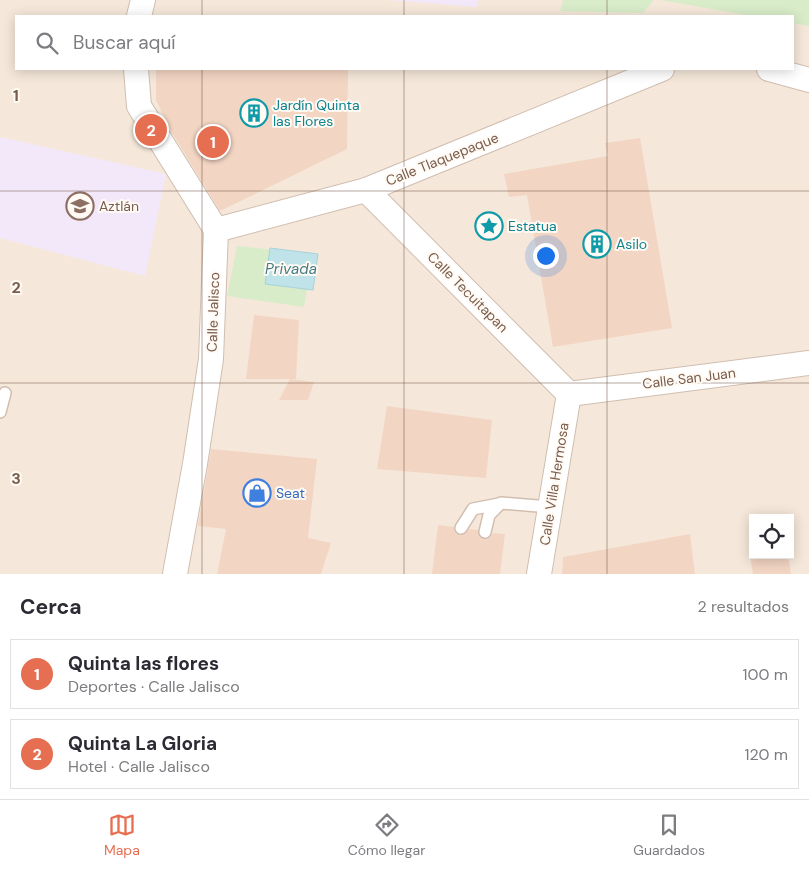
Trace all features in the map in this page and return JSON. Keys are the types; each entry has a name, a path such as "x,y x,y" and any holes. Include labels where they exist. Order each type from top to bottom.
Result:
{"street":[{"path":"139,15 143,0"},
{"path":"136,70 139,106 216,230"},
{"name":"Calle Tlaquepaque","path":"216,230 366,190 660,70"},
{"path":"773,70 809,80"},
{"name":"Calle Tecuitapan","path":"366,190 569,394"},
{"name":"Calle Jalisco","path":"174,574 195,464 211,359 216,230"},
{"name":"Calle San Juan","path":"569,394 809,363"},
{"name":"Calle Villa Hermosa","path":"539,574 569,394"}],"lane":[{"path":"0,412 5,393"},
{"path":"461,528 473,509 501,503 550,507"},
{"path":"485,532 489,515 501,503"}],"shaded area":[{"path":"0,0 809,0 809,574 0,574"},
{"path":"388,0 477,0 477,7"},
{"name":"Aztlán","path":"0,137 166,174 145,276 0,238"}],"green space":[{"path":"563,0 654,0 643,13 560,11"},
{"path":"660,0 809,0 809,26 794,23 794,15 746,15"},
{"path":"237,246 313,254 304,307 227,296"}],"water":[{"name":"Privada","path":"270,248 318,254 313,290 265,284"}],"building":[{"name":"Jardín Quinta las Flores","path":"156,70 348,70 347,149 220,211 171,131 156,100"},
{"name":"Asilo","path":"640,138 672,328 553,347 527,195 509,197 504,174 608,156 605,143"},
{"path":"254,315 299,320 296,379 246,379"},
{"path":"290,379 314,382 308,400 279,400"},
{"path":"387,406 492,420 486,478 377,469"},
{"name":"Seat","path":"211,449 317,459 308,538 331,543 321,574 217,574 226,529 198,526"},
{"path":"438,525 454,527 455,532 460,535 465,534 469,529 478,530 480,537 484,539 490,537 493,533 505,534 500,574 432,574"},
{"path":"690,534 695,574 562,574 563,557"},
{"path":"751,559 789,559 791,574 753,574"}],"place":[{"name":"Jardín Quinta las Flores","path":"254,113"},
{"name":"Quinta La Gloria","path":"151,130"},
{"name":"Quinta las flores","path":"213,142"},
{"name":"Aztlán","path":"80,206"},
{"name":"Estatua","path":"489,226"},
{"name":"Asilo","path":"597,244"},
{"name":"Seat","path":"257,493"}]}
